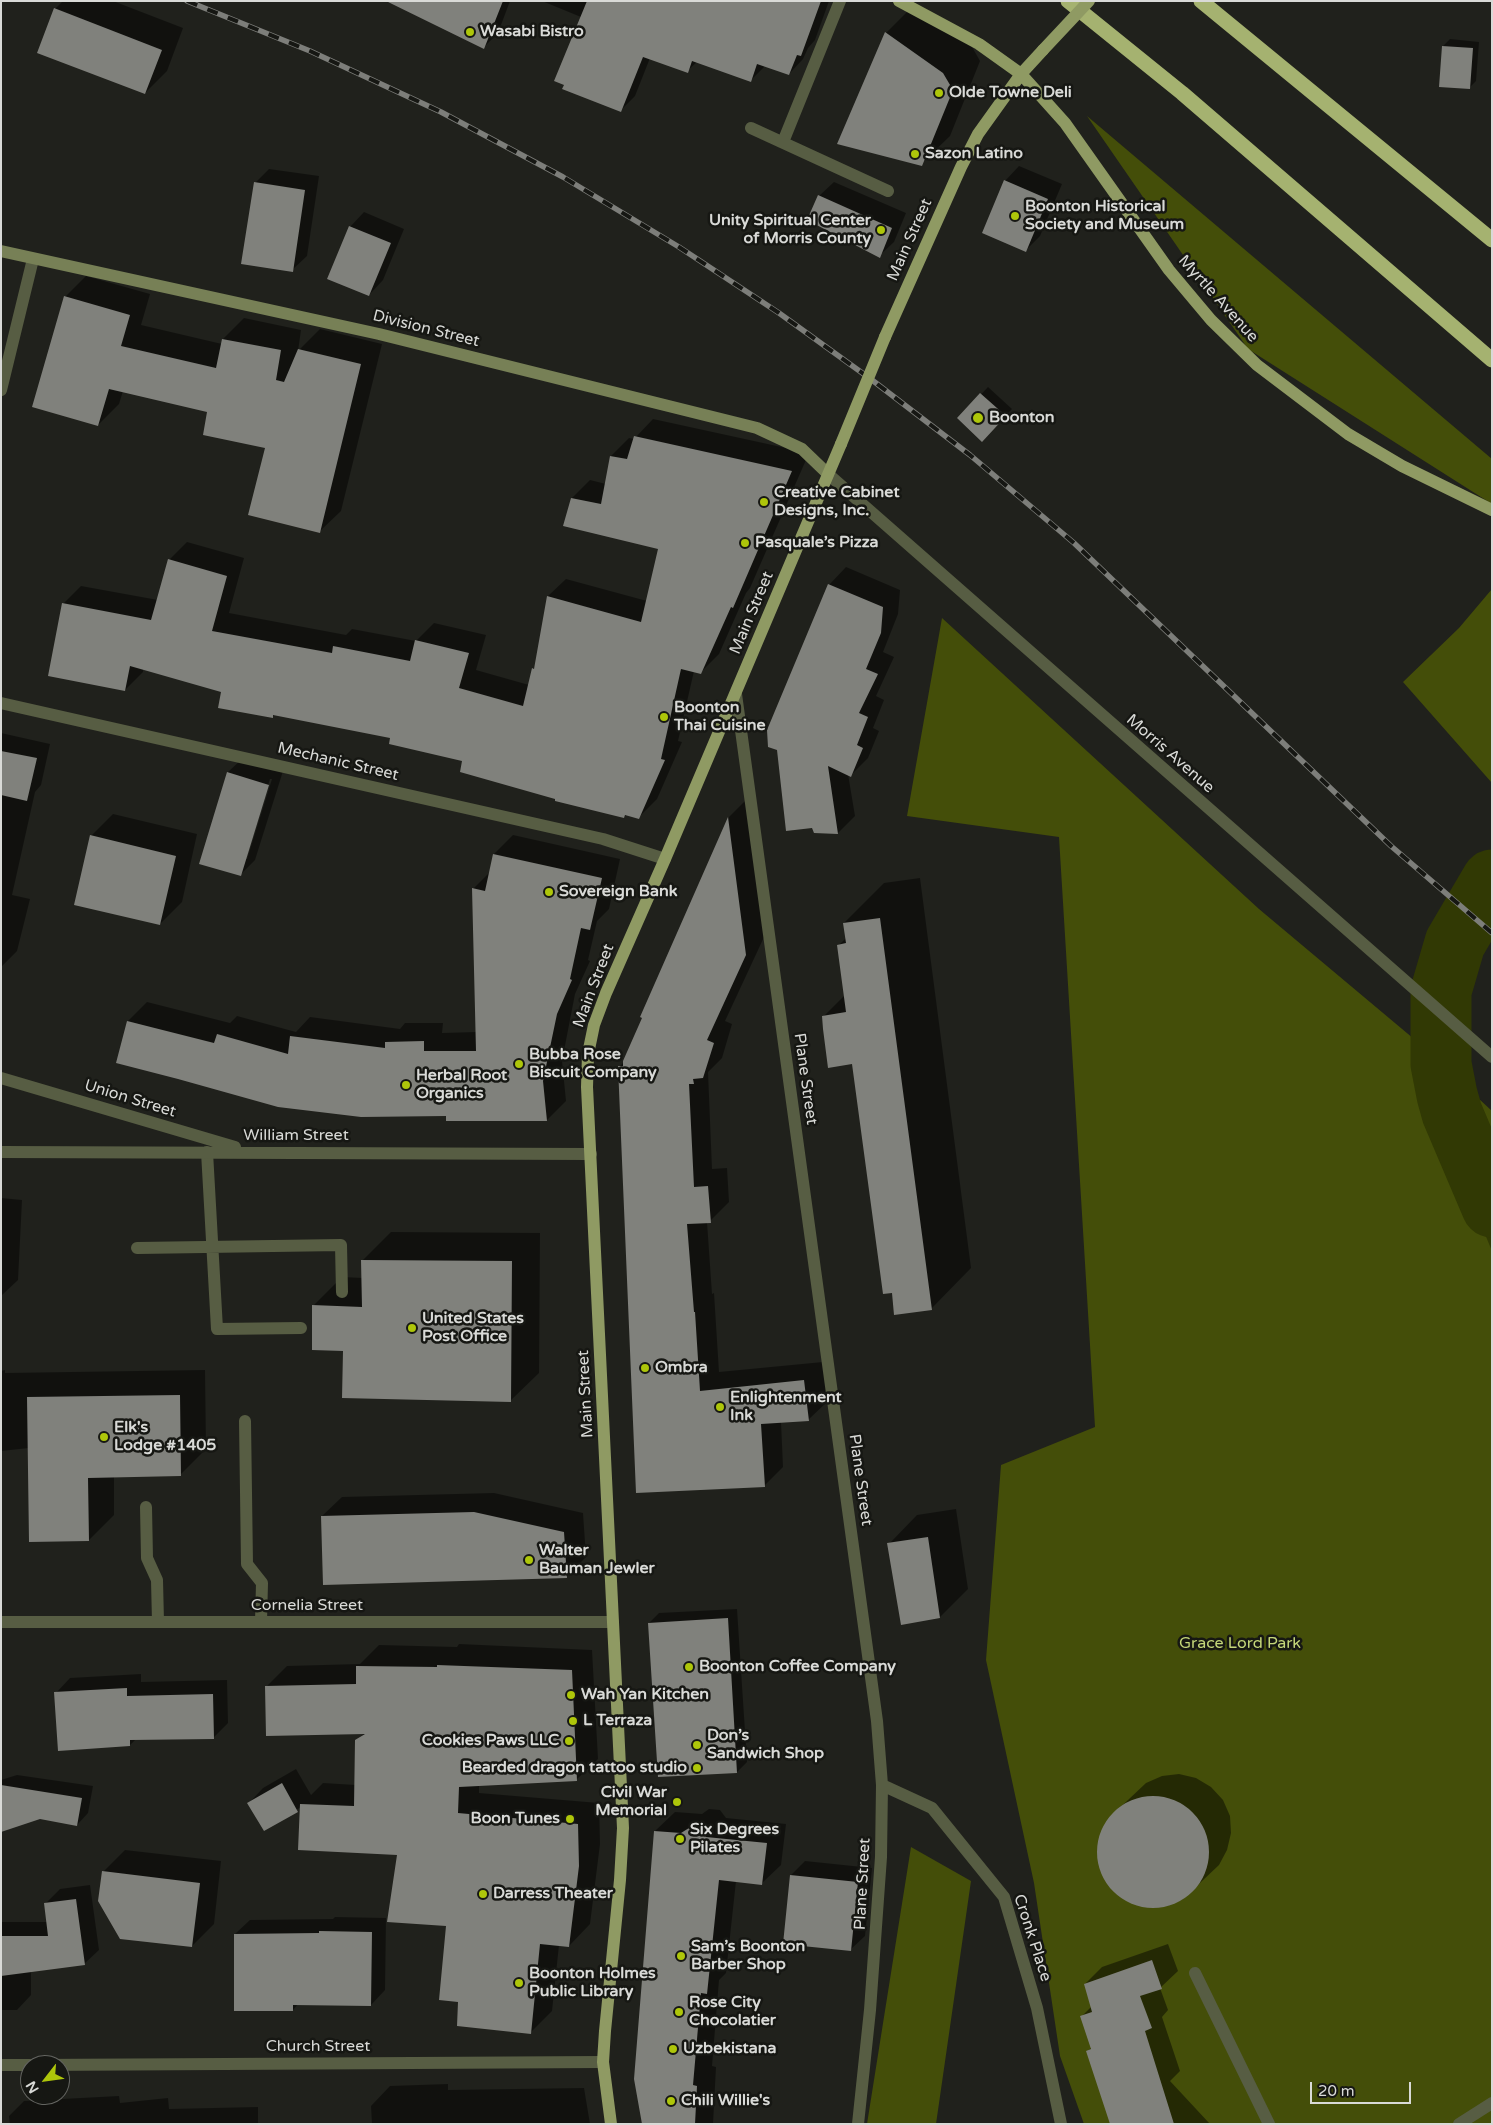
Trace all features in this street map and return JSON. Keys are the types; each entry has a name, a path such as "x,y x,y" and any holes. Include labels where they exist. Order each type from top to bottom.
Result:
{"highway":[{"path":"1068,1 1189,100 1492,360"},
{"path":"1202,1 1492,240"}],"main road":[{"name":"Myrtle Avenue","path":"900,1 979,44 1021,74 1065,123 1169,270 1211,320 1257,365 1348,434 1402,466 1492,510"},
{"name":"Main Street","path":"611,2124 603,2062 623,1828 587,1088 588,1054 594,1025 606,993 666,859 736,694 885,337 961,167 978,134 1021,74 1089,1"}],"street":[{"path":"783,142 840,1"},
{"path":"751,128 888,191"},
{"name":"Division Street","path":"1,251 378,334 757,428 802,449 828,474"},
{"path":"1,390 33,259"},
{"name":"Morris Avenue","path":"828,474 1492,1057"},
{"name":"Plane Street","path":"736,694 877,1721 882,1786 881,1857 877,1933 858,2124"},
{"name":"Mechanic Street","path":"1,703 603,839 666,859"},
{"name":"Union Street","path":"1,1078 249,1152"},
{"name":"William Street","path":"1,1152 591,1154"},
{"path":"207,1152 217,1329 301,1328"},
{"path":"137,1248 342,1244 342,1292"},
{"path":"245,1422 247,1564 262,1583 261,1622"},
{"path":"146,1507 147,1558 157,1580 158,1622"},
{"name":"Cornelia Street","path":"1,1622 613,1622"},
{"name":"Cronk Place","path":"882,1786 932,1808 1004,1897 1037,2008 1061,2124"},
{"path":"1195,1973 1269,2124"},
{"name":"Church Street","path":"70,2065 603,2062"},
{"name":"Church Street","path":"1,2065 20,2065"},
{"path":"1459,2124 1492,2103"}],"green space":[{"path":"1087,116 1492,459 1492,504 1248,349"},
{"path":"1492,589 1492,783 1403,682 1459,628"},
{"name":"Grace Lord Park","path":"942,618 1259,909 1420,1044 1492,1111 1492,2124 1084,2124 1060,2056 1034,1883 986,1660 1001,1465 1095,1427 1059,837 907,816"},
{"path":"911,1847 971,1881 936,2124 867,2124"}],"shaded area":[{"path":"1420,1044 1476,1096 1486,1148 1492,1161 1492,1251 1447,1143"}],"building":[{"name":"Wasabi Bistro","path":"386,1 503,1 484,49"},
{"path":"587,1 821,1 801,56 797,55 789,75 757,64 751,82 692,61 688,73 643,57 621,112 562,89 564,85 554,81"},
{"path":"54,8 162,50 145,94 37,53"},
{"path":"885,32 943,73 953,90 922,166 837,144"},
{"path":"1442,46 1473,48 1470,89 1439,87"},
{"name":"Boonton Historical Society and Museum","path":"1004,180 1048,199 1026,252 982,233"},
{"path":"254,182 305,190 293,272 241,264"},
{"path":"818,195 892,228 880,258 807,220"},
{"path":"349,226 391,243 369,296 327,279"},
{"path":"64,296 130,315 121,346 216,368 222,339 281,350 276,380 284,382 298,349 361,364 320,533 248,515 265,448 203,435 207,412 109,389 98,426 32,407"},
{"path":"980,393 1006,416 982,442 957,418"},
{"path":"634,436 792,471 733,608 731,607 701,674 681,669 661,759 665,760 639,819 625,815 624,818 555,801 555,799 460,772 462,761 389,744 390,738 273,715 273,718 218,708 221,692 130,666 125,691 48,676 62,603 151,620 168,559 227,576 212,631 332,653 333,646 410,661 415,640 469,653 459,688 523,706 532,668 534,669 547,596 641,622 658,549 563,526 571,498 601,504 610,456 627,459"},
{"path":"828,584 883,607 881,633 866,669 878,674 859,713 868,717 857,745 863,748 851,777 828,766 838,834 814,833 812,828 786,831 777,750 768,747 767,730"},
{"path":"1,751 37,758 27,801 1,795"},
{"path":"227,772 269,785 241,876 199,864"},
{"path":"728,817 746,955 707,1040 714,1043 703,1078 693,1079 694,1084 689,1084 694,1187 708,1186 711,1223 687,1224 700,1391 804,1380 809,1421 761,1424 765,1487 636,1493 618,1066 623,1066 623,1061 642,1018 640,1017"},
{"path":"90,835 176,856 160,925 74,905"},
{"path":"493,854 602,878 590,930 581,928 570,979 572,980 557,1014 543,1081 547,1121 446,1121 446,1116 361,1117 278,1107 116,1063 127,1021 214,1043 217,1034 288,1054 290,1036 385,1048 385,1042 424,1041 424,1051 476,1051 472,888 485,891"},
{"path":"880,918 932,1310 894,1315 892,1293 883,1294 852,1064 828,1068 822,1016 846,1012 837,945 846,943 843,923"},
{"name":"United States Post Office","path":"361,1260 512,1261 511,1402 342,1398 343,1351 312,1350 312,1305 362,1307"},
{"name":"Elk's Lodge #1405","path":"180,1395 181,1476 88,1478 89,1541 29,1542 27,1397"},
{"path":"474,1512 564,1532 567,1578 323,1585 321,1516"},
{"path":"928,1537 940,1618 901,1625 887,1543"},
{"path":"728,1618 737,1773 658,1777 648,1623"},
{"path":"437,1665 572,1670 577,1781 459,1787 458,1813 578,1824 579,1866 569,1947 540,1944 531,2034 457,2026 458,2002 439,2000 446,1926 387,1922 397,1855 298,1850 300,1804 354,1806 355,1740 365,1734 266,1736 265,1686 356,1684 356,1666 437,1667"},
{"path":"127,1688 127,1696 213,1694 214,1739 130,1740 130,1746 58,1751 54,1692"},
{"path":"282,1783 298,1812 264,1831 247,1803"},
{"path":"1,1785 82,1798 77,1826 40,1819 1,1832"},
{"path":"1153,1796 1175,1800 1193,1812 1205,1830 1209,1852 1205,1874 1193,1892 1175,1904 1153,1908 1131,1904 1113,1892 1101,1874 1097,1852 1101,1830 1113,1812 1131,1800"},
{"path":"689,1828 701,1829 706,1837 767,1843 762,1885 719,1880 707,1994 701,1993 693,2085 697,2086 695,2124 642,2124 634,2079 654,1831 681,1833"},
{"path":"102,1871 200,1883 192,1947 120,1939 98,1901"},
{"path":"790,1875 858,1882 851,1951 783,1944"},
{"path":"76,1899 85,1965 1,1976 1,1936 48,1936 44,1903"},
{"path":"319,1931 372,1932 371,2006 293,2005 293,2011 234,2011 234,1934 319,1933"},
{"path":"1152,1960 1162,1989 1140,1996 1152,2028 1145,2031 1174,2124 1110,2124 1086,2051 1091,2049 1080,2016 1092,2012 1084,1984"}],"waterway":[{"path":"1492,880 1455,943 1441,991 1441,1064 1447,1095 1452,1113 1492,1207"}],"railway":[{"path":"187,1 310,51 441,112 563,177 679,247 779,313 872,380 970,455 1074,543 1391,846 1492,933"}],"place":[{"name":"Wasabi Bistro","path":"470,32"},
{"name":"Olde Towne Deli","path":"939,93"},
{"name":"Sazon Latino","path":"915,154"},
{"name":"Boonton Historical Society and Museum","path":"1015,216"},
{"name":"Unity Spiritual Center of Morris County","path":"881,230"},
{"name":"Boonton","path":"978,418"},
{"name":"Creative Cabinet Designs, Inc.","path":"764,502"},
{"name":"Pasquale’s Pizza","path":"745,543"},
{"name":"Boonton Thai Cuisine","path":"664,717"},
{"name":"Sovereign Bank","path":"549,892"},
{"name":"Bubba Rose Biscuit Company","path":"519,1064"},
{"name":"Herbal Root Organics","path":"406,1085"},
{"name":"United States Post Office","path":"412,1328"},
{"name":"Ombra","path":"645,1368"},
{"name":"Enlightenment Ink","path":"720,1407"},
{"name":"Elk's Lodge #1405","path":"104,1437"},
{"name":"Walter Bauman Jewler","path":"529,1560"},
{"name":"Boonton Coffee Company","path":"689,1667"},
{"name":"Wah Yan Kitchen","path":"571,1695"},
{"name":"L Terraza","path":"573,1721"},
{"name":"Cookies Paws LLC","path":"569,1741"},
{"name":"Don’s Sandwich Shop","path":"697,1745"},
{"name":"Bearded dragon tattoo studio","path":"697,1768"},
{"name":"Civil War Memorial","path":"677,1802"},
{"name":"Boon Tunes","path":"570,1819"},
{"name":"Six Degrees Pilates","path":"680,1839"},
{"name":"Darress Theater","path":"483,1894"},
{"name":"Sam’s Boonton Barber Shop","path":"681,1956"},
{"name":"Boonton Holmes Public Library","path":"519,1983"},
{"name":"Rose City Chocolatier","path":"679,2012"},
{"name":"Uzbekistana","path":"673,2049"},
{"name":"Chili Willie's","path":"671,2101"}]}
